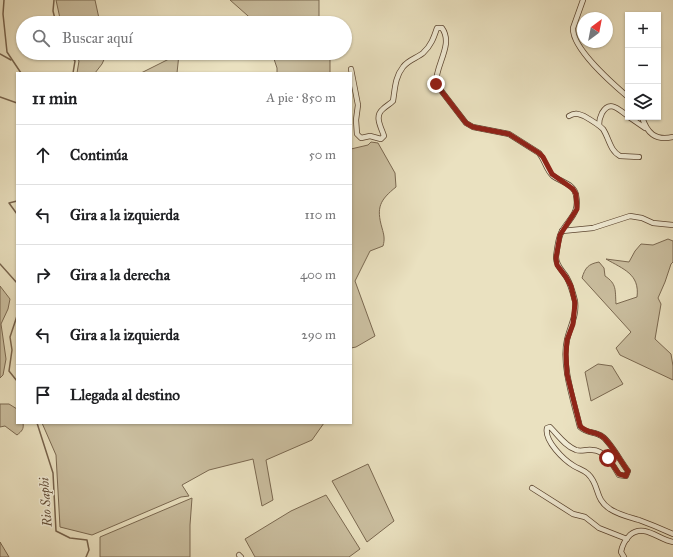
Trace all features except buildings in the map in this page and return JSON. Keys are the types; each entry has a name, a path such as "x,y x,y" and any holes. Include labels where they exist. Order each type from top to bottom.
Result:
{"street":[{"path":"583,0 573,28 576,40 607,78 625,95"},
{"path":"352,78 358,105 356,120 357,134 361,138 370,136 381,138 384,136 379,124 379,113 393,101 394,88 402,68 406,63 423,53 428,48 438,28 442,28 447,39 447,45 439,66 436,84 466,123 473,127 509,134 539,153 543,157 552,174 573,189 576,194 577,209 562,231 559,238 556,258 557,265 571,286 575,303 573,324 567,340 567,374 580,426 584,431 598,433 604,438 628,471 626,476 619,474 608,458 600,452 594,450 582,451 570,446 560,439 550,427 547,428 546,434 560,454 570,463 588,474 596,487 597,495 605,506 623,516 640,520 673,534"},
{"path":"599,125 600,118 608,106 614,106 625,115"},
{"path":"569,116 575,113 580,114 599,125 604,130 617,154 623,157 639,157"},
{"path":"633,120 654,136 664,139 673,137"},
{"path":"643,120 645,128"},
{"path":"562,231 593,228 630,216 642,218 653,223 673,225"},
{"path":"532,488 576,515 585,516 599,528 627,539"},
{"path":"624,557 621,552 622,548 627,539 633,533 644,531 673,542"}],"shaded area":[{"path":"56,0 95,0 98,16 59,16"},
{"path":"230,0 319,0 319,16 248,16"},
{"path":"104,60 96,72 77,72 79,61"},
{"path":"167,60 178,60 177,72 143,72"},
{"path":"274,60 330,60 330,72 277,72"},
{"path":"371,142 378,143 395,173 396,187 386,196 381,204 379,215 384,237 383,246 370,251 355,281 375,336 352,348 352,149 368,145"},
{"path":"668,239 673,241 673,262 658,298 661,304 655,339 671,354 673,380 620,355 616,348 631,332 582,278 588,267 599,262 604,268 605,276 612,282 615,291 616,304 637,297 636,283 629,273 606,259 629,262 641,244 653,245"},
{"path":"0,286 10,299 8,309 1,324 6,359 3,375 0,378"},
{"path":"598,364 612,366 623,384 591,401 585,372"},
{"path":"0,404 9,404 16,408 16,424 23,424 22,430 17,435 5,426 0,427"},
{"path":"42,424 323,424 312,440 266,460 273,500 262,506 253,459 209,470 182,485 189,496 181,497 92,535 60,527 56,455"},
{"path":"368,464 394,521 367,542 332,481"},
{"path":"326,495 360,549 349,557 255,557 245,539 291,511"},
{"path":"192,498 190,557 100,557 100,537"},
{"path":"0,542 9,557 0,557"}],"waterway":[{"path":"4,0 3,14 7,52 20,72"},
{"path":"54,0 54,16"},
{"path":"0,54 11,60"},
{"path":"73,72 74,60"},
{"path":"0,97 16,103"},
{"name":"Rio Saphi","path":"16,201 9,203 16,213"},
{"path":"0,264 16,282"},
{"name":"Rio Saphi","path":"16,319 10,337 12,350 9,371 16,380"},
{"name":"Rio Saphi","path":"37,424 53,473 56,531 70,538 87,540 89,550 86,557"}],"route":[{"path":"436,84 466,123 473,127 509,134 539,153 543,157 549,171 556,178 570,186 576,194 577,209 560,235 556,258 557,265 571,286 575,303 573,324 567,340 567,374 580,426 584,431 598,433 604,438 628,471 626,476 619,474 608,458"}]}
